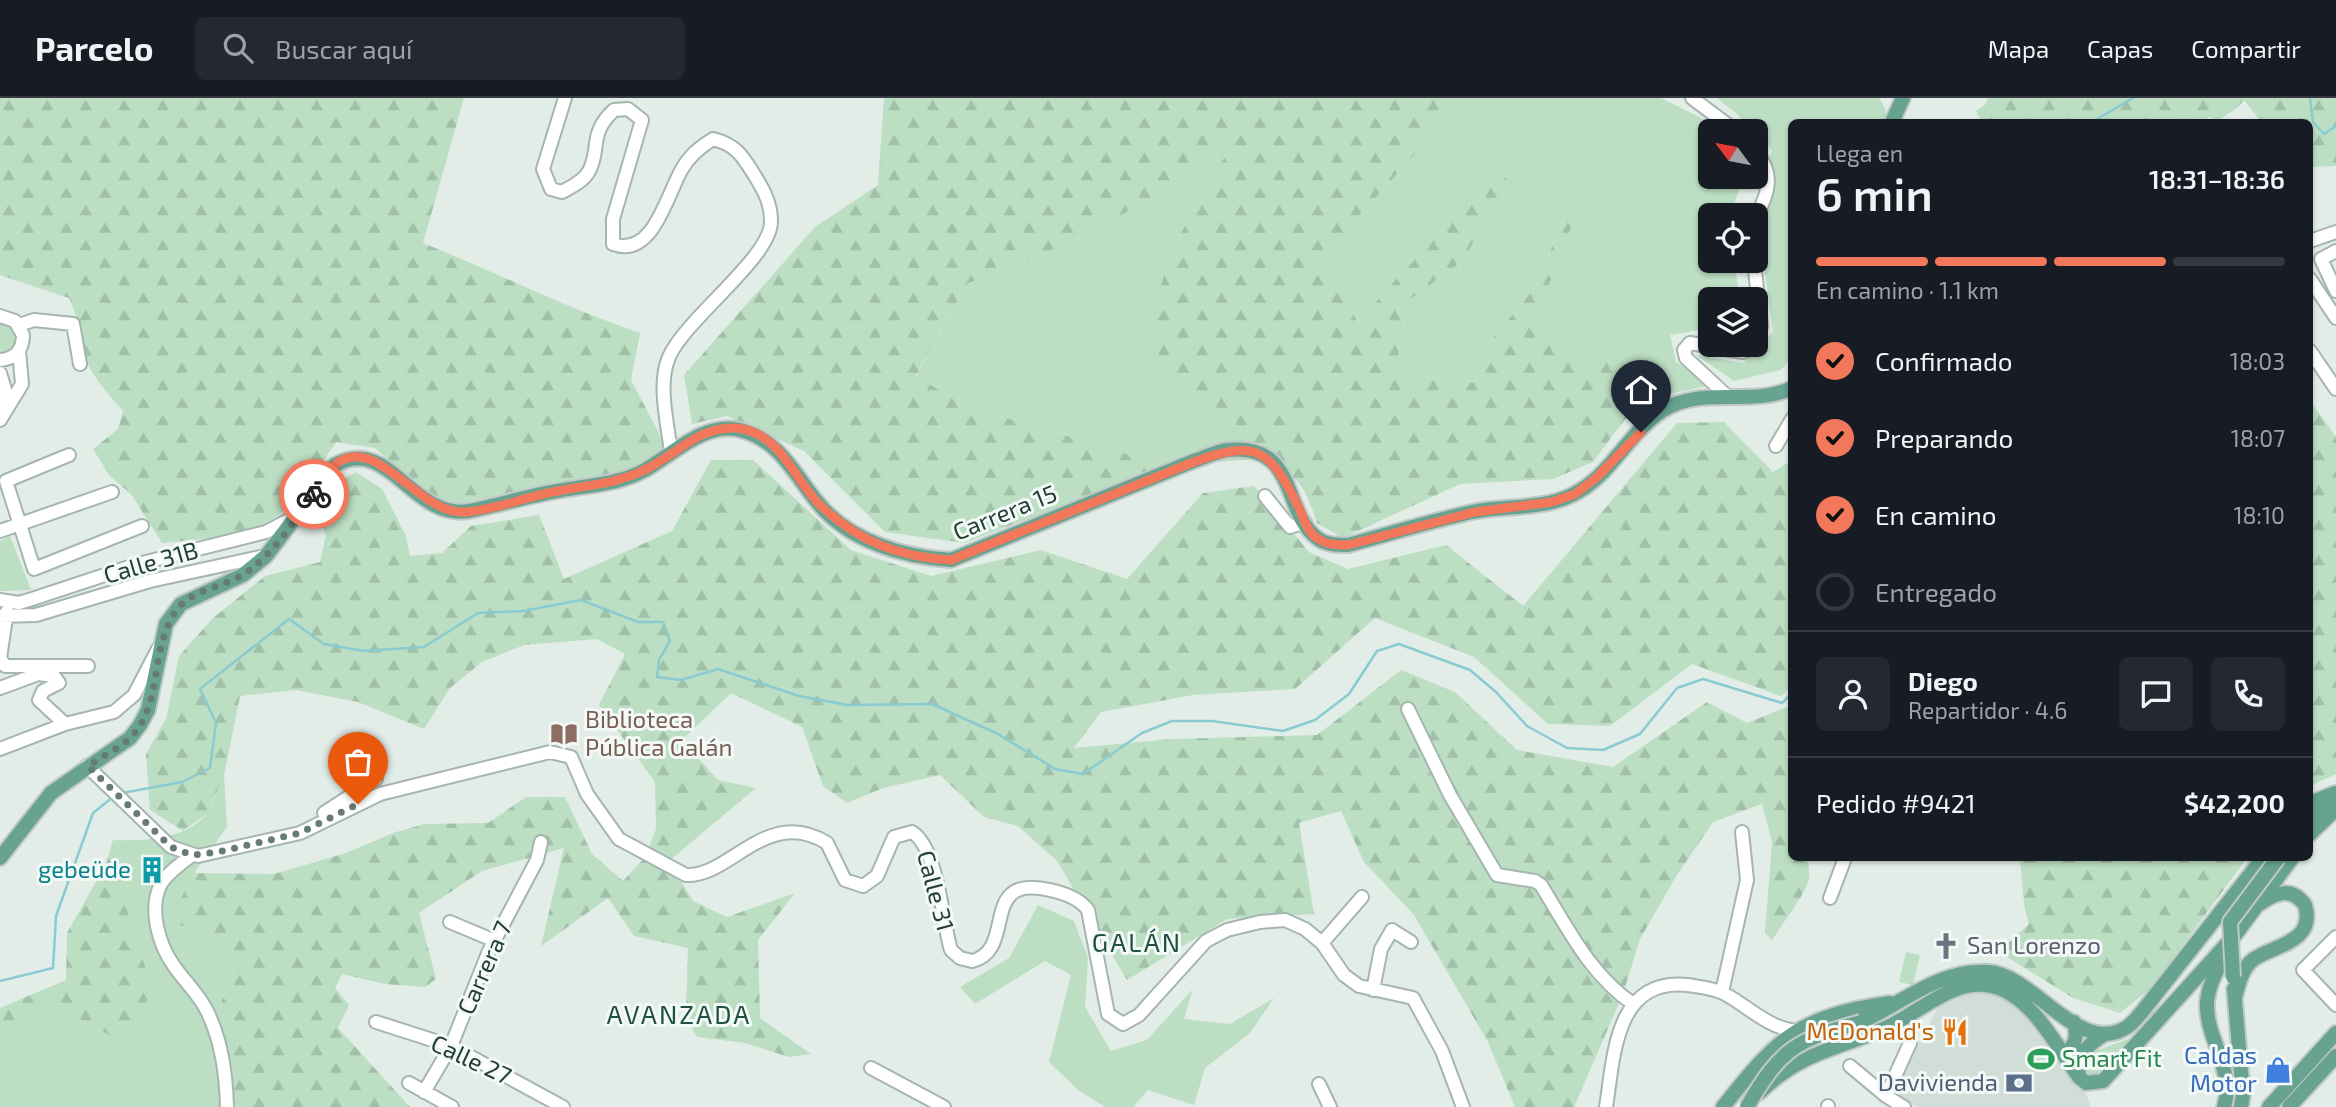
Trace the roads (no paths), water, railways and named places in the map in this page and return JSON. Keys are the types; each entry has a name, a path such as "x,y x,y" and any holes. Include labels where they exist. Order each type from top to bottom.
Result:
{"main road":[{"path":"1893,119 1903,98"},
{"name":"Carrera 15","path":"0,858 10,849 51,793 91,769 130,738 141,725 148,710 166,624 181,604 243,575 267,556 335,465 348,457 365,457 384,465 401,482 445,511 466,512 558,491 605,484 643,471 708,432 735,428 760,436 791,463 820,505 844,526 873,542 916,558 951,560 1224,450 1242,450 1262,454 1271,461 1282,474 1305,522 1317,538 1332,545 1348,545 1475,512 1552,502 1575,494 1596,478 1654,418 1671,406 1694,399 1726,395 1761,396 1788,389"},
{"path":"2313,802 2336,795"},
{"path":"2313,815 2336,795"},
{"path":"2313,831 2336,809"},
{"path":"1745,1107 1765,1077 1794,1045 1861,1022 1946,976 1988,971 2013,979 2087,1030 2105,1034 2120,1031 2132,1023 2261,861"},
{"path":"2241,1107 2243,1095 2230,922 2276,861"},
{"path":"1745,1107 1776,1076 1810,1055 1887,1027 1947,992 1977,985 2006,992 2025,1005 2079,1077 2093,1084 2111,1075 2151,1025 2235,934 2290,861"},
{"path":"2235,998 2242,975 2253,959 2294,940 2307,917 2302,900 2284,892 2255,908"},
{"path":"2224,1107 2228,1095 2224,1070 2210,1026 2207,1004 2212,980 2235,934"},
{"path":"1723,1107 1747,1076 1796,1031 1825,1016 1903,1000"},
{"path":"2060,1051 2069,1051 2074,1045 2074,1023"},
{"path":"2269,1107 2336,1033"},
{"path":"2079,1077 2079,1060 2084,1050 2105,1034"},
{"path":"2290,1107 2336,1056"}],"street":[{"path":"565,98 542,169 551,189 562,192 578,183 589,171 595,138 604,119 614,110 628,109 642,120 613,219 613,244 624,248 638,244 666,205 682,169 696,150 713,139 739,150 768,197 772,224 765,243 686,330 668,358 663,384 671,453"},
{"path":"1692,98 1720,119"},
{"path":"2313,239 2336,232"},
{"path":"2336,251 2321,259 2336,291"},
{"path":"2315,299 2336,318"},
{"path":"0,420 22,384 19,351 23,335 19,325 2,315"},
{"path":"19,325 34,320 73,324 80,365"},
{"path":"1698,345 1690,343 1684,350 1686,358 1726,395"},
{"path":"0,360 10,358 19,351"},
{"path":"2313,356 2336,389"},
{"path":"0,373 6,393 0,404"},
{"path":"1776,446 1788,426"},
{"path":"69,455 7,478 5,483 34,569 142,526"},
{"path":"0,531 112,492"},
{"path":"1265,496 1290,527 1305,522"},
{"name":"Calle 31B","path":"4,601 32,600 138,564 266,532 299,514"},
{"name":"Calle 31B","path":"3,617 36,615 150,581 267,556"},
{"path":"4,601 0,657 5,666 88,666"},
{"path":"0,749 65,724 114,712 134,695 160,646"},
{"path":"0,688 38,674 54,676 59,682 43,691 39,699 65,724"},
{"path":"1408,709 1450,795 1497,875 1535,881 1541,885 1594,971 1613,990 1633,1004"},
{"name":"Calle 31","path":"91,769 171,847 192,855 218,852 300,833 380,794 550,752 571,757 587,794 619,839 686,875 714,867 740,850 793,832 827,843 845,880 863,886 877,876 894,836 912,832 923,842 940,896 951,950 960,958 972,961 985,955 999,925 1003,905 1014,891 1031,886 1063,893 1088,910 1108,1014 1123,1024 1139,1015 1206,941 1227,930 1260,922 1285,920 1305,929 1322,943 1344,975 1359,986 1413,998 1442,1051 1463,1107"},
{"path":"300,833 310,821 376,779"},
{"path":"1722,992 1747,880 1742,832"},
{"name":"Carrera 7","path":"424,1092 451,1046 495,941 537,860 541,842"},
{"path":"192,855 161,885 155,915 157,929 172,963 202,1000 210,1016 225,1064 227,1107"},
{"path":"1830,898 1844,861"},
{"path":"1322,943 1362,898"},
{"path":"450,922 495,941"},
{"path":"1373,990 1381,949 1392,930 1411,942"},
{"path":"2336,937 2303,970 2336,1005"},
{"path":"1606,1107 1615,1050 1625,1014 1633,1004 1652,991 1678,984 1722,992 1769,1023 1796,1031"},
{"name":"Calle 27","path":"376,1022 451,1046 563,1107"},
{"path":"1886,1096 1910,1043"},
{"path":"1850,1066 1886,1096 1904,1107"},
{"path":"871,1068 936,1105"},
{"path":"409,1083 452,1107"},
{"path":"1319,1084 1329,1107"}],"waterway":[{"path":"2097,119 2133,98"},
{"path":"2310,98 2313,119"},
{"path":"2313,122 2324,134 2336,126"},
{"path":"122,793 182,782 210,768 216,723 200,689 289,619 324,644 364,651 424,647 478,613 523,611 581,600 638,622 663,622 670,641 659,660 657,677 681,680 718,669 799,696 847,705 932,704 998,734 1055,769 1083,774 1142,733 1172,721 1212,721 1283,731 1315,720 1349,694 1377,651 1399,644 1470,670 1496,692 1527,726 1567,748 1603,750 1640,734 1677,688 1703,679 1782,703 1788,697"},
{"path":"0,981 53,968 56,916 93,813 113,797"}],"place":[{"name":"Biblioteca Pública Galán","path":"564,734"},
{"name":"gebeüde","path":"152,870"},
{"name":"San Lorenzo","path":"1946,946"},
{"name":"McDonald's","path":"1955,1032"},
{"name":"Smart Fit","path":"2041,1059"},
{"name":"Caldas Motor","path":"2278,1070"},
{"name":"Davivienda","path":"2019,1083"}],"district":[{"name":"GALÁN","path":"1137,943"},
{"name":"AVANZADA","path":"679,1015"}]}
